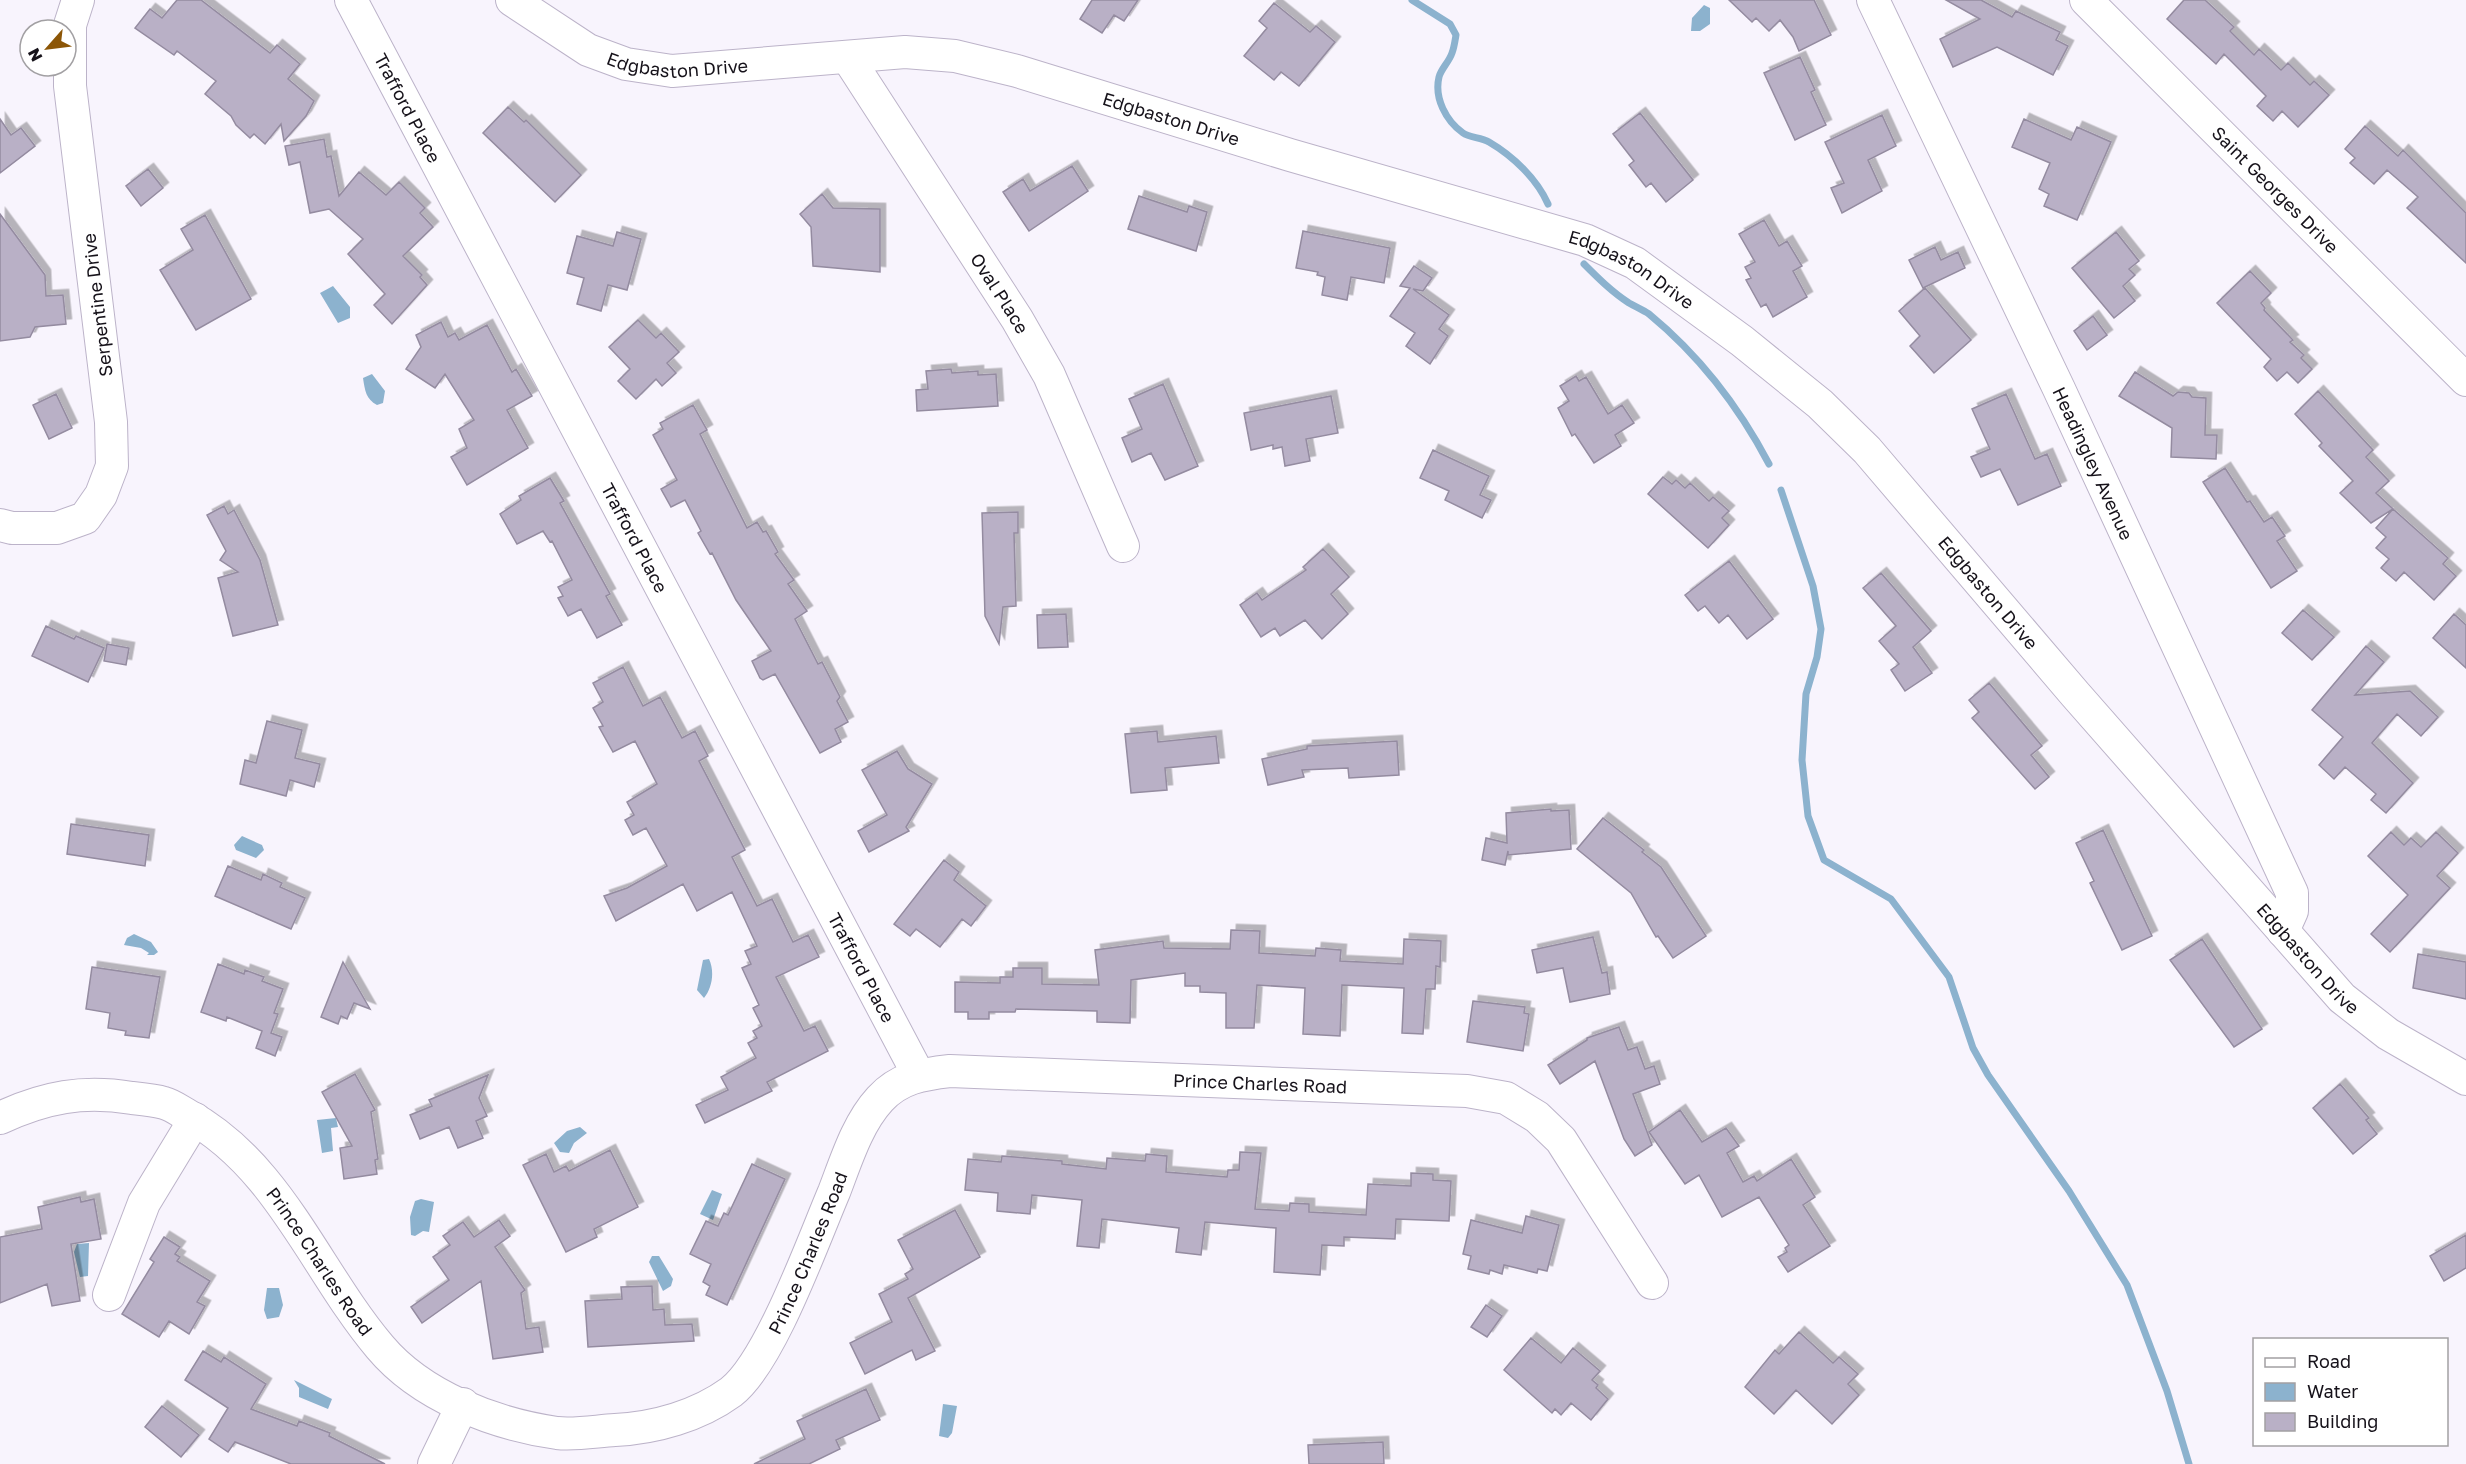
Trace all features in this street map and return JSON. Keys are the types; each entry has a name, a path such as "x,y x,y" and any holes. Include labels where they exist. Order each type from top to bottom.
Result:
{"street":[{"name":"Serpentine Drive","path":"0,525 12,528 57,528 86,518 101,495 112,466 111,422 70,86 70,25 78,0"},
{"name":"Trafford Place","path":"351,0 918,1074"},
{"name":"Edgbaston Drive","path":"512,0 588,50 626,64 672,71 905,52 955,56 1017,71 1290,155 1585,240 1635,263 1742,340 1820,404 1867,450 2342,998 2363,1017 2466,1079"},
{"name":"Headingley Avenue","path":"1873,0 2064,400 2292,893 2292,911 2283,931"},
{"name":"Saint Georges Drive","path":"2086,0 2466,380"},
{"name":"Oval Place","path":"848,58 1017,319 1049,375 1123,546"},
{"name":"Prince Charles Road","path":"0,1118 51,1099 99,1093 165,1103 211,1128 256,1168 381,1348 425,1386 493,1419 560,1433 632,1430 676,1421 731,1392 756,1364 802,1268 856,1138 879,1099 899,1084 918,1074 950,1071 1467,1091 1506,1098 1537,1118 1561,1140 1652,1283"},
{"path":"109,1295 144,1203 195,1119"},
{"path":"434,1464 463,1404"}],"water":[{"path":"1704,5 1710,8 1710,24 1700,31 1691,31 1692,18"},
{"path":"333,286 350,307 350,318 338,323 320,293"},
{"path":"372,374 385,391 383,403 377,405 365,391 363,378"},
{"path":"242,836 262,845 264,850 256,858 236,850 234,845"},
{"path":"134,934 151,942 158,952 154,955 147,955 149,953 141,948 124,945 127,938"},
{"path":"709,959 712,980 704,998 697,990 703,960"},
{"path":"336,1118 338,1127 331,1128 333,1151 322,1153 317,1120"},
{"path":"580,1127 587,1133 574,1143 569,1153 560,1152 554,1143 567,1131"},
{"path":"712,1190 722,1194 713,1220 700,1214"},
{"path":"421,1199 434,1202 429,1232 423,1231 415,1236 411,1235 410,1217 415,1201"},
{"path":"89,1243 88,1276 80,1277 74,1252 77,1244"},
{"path":"652,1256 659,1256 673,1279 671,1286 663,1291 649,1262"},
{"path":"267,1288 279,1288 283,1305 279,1317 267,1319 264,1310"},
{"path":"294,1380 332,1399 328,1409 299,1397 299,1388"},
{"path":"943,1404 957,1406 952,1433 948,1438 939,1436"}],"building":[{"path":"177,0 201,0 270,53 277,45 300,64 288,79 314,101 306,116 284,141 281,124 265,144 254,134 250,138 236,125 231,116 205,94 216,81 177,51 174,55 135,28 150,9 162,18"},
{"path":"1092,0 1138,0 1124,21 1114,15 1102,33 1080,19"},
{"path":"1729,0 1814,0 1831,35 1799,51 1793,37 1780,20 1769,31 1756,18 1752,22"},
{"path":"1946,0 1981,0 2012,17 2016,11 2060,32 2056,40 2068,46 2053,75 1997,47 1953,67 1940,39 1980,19"},
{"path":"2184,0 2205,0 2234,27 2230,31 2254,55 2259,49 2281,70 2288,63 2310,85 2314,81 2329,95 2298,127 2282,111 2273,121 2257,106 2266,96 2224,54 2216,64 2167,19"},
{"path":"1274,3 1310,32 1316,26 1335,42 1299,86 1281,72 1274,80 1244,56 1267,28 1259,21"},
{"path":"1800,57 1815,90 1811,92 1826,125 1795,140 1764,73"},
{"path":"508,107 524,122 526,120 581,175 555,202 483,133"},
{"path":"1640,113 1693,180 1666,202 1651,183 1646,187 1629,165 1634,161 1613,134"},
{"path":"1882,115 1896,146 1868,160 1882,191 1842,213 1831,188 1844,183 1825,142"},
{"path":"0,119 11,135 21,128 35,146 0,173"},
{"path":"2024,119 2071,140 2077,127 2111,142 2077,220 2044,206 2049,194 2039,189 2050,163 2012,147"},
{"path":"2365,126 2398,156 2403,150 2466,213 2466,263 2407,208 2418,197 2387,170 2374,184 2350,163 2355,158 2345,149"},
{"path":"324,139 327,157 331,156 339,196 359,172 386,195 399,182 425,208 420,213 433,227 403,256 422,275 420,277 427,285 392,324 374,305 385,294 348,254 363,239 329,209 310,213 300,162 289,165 285,146"},
{"path":"1072,166 1088,191 1029,231 1003,192 1023,179 1030,191"},
{"path":"148,169 163,188 141,206 126,186"},
{"path":"822,194 833,208 880,209 880,272 813,266 811,227 800,214"},
{"path":"1139,196 1187,212 1189,206 1207,212 1196,251 1128,229"},
{"path":"0,214 45,275 46,296 63,295 66,324 35,327 30,337 0,341"},
{"path":"205,215 251,299 196,330 160,270 193,250 181,229"},
{"path":"1764,220 1779,246 1787,241 1802,266 1793,271 1807,297 1773,317 1766,304 1761,307 1746,280 1751,278 1745,267 1755,262 1739,234"},
{"path":"1303,231 1390,248 1384,283 1351,277 1347,300 1322,295 1325,277 1317,275 1318,272 1296,268"},
{"path":"617,232 641,239 627,290 608,285 601,311 577,304 584,278 567,273 577,236 613,246"},
{"path":"2116,232 2139,261 2129,269 2135,275 2123,286 2135,301 2114,318 2072,268"},
{"path":"1935,247 1941,260 1958,252 1965,268 1923,288 1909,260"},
{"path":"1414,266 1432,278 1423,291 1413,289 1449,315 1439,329 1448,336 1430,364 1406,346 1415,333 1390,316 1410,288 1400,286"},
{"path":"2250,271 2271,293 2261,303 2264,310 2293,340 2290,342 2304,355 2301,358 2312,369 2298,383 2287,372 2277,381 2264,367 2271,359 2217,303"},
{"path":"1925,288 1971,340 1934,373 1910,346 1920,336 1899,311"},
{"path":"2093,316 2107,335 2087,350 2074,331"},
{"path":"638,320 656,338 661,333 679,352 667,363 676,373 662,386 656,379 636,399 618,381 630,369 609,347"},
{"path":"441,322 448,337 455,333 459,340 487,325 512,372 516,369 532,396 507,410 528,448 467,485 451,457 467,448 459,429 474,420 445,374 435,388 406,369 421,347 416,335"},
{"path":"951,369 952,373 978,371 978,375 996,374 998,406 917,411 916,390 928,389 926,371"},
{"path":"2135,372 2173,396 2178,392 2189,393 2192,397 2206,398 2205,435 2217,435 2216,459 2171,457 2172,428 2119,396"},
{"path":"1576,376 1579,381 1586,377 1608,414 1622,405 1634,423 1615,435 1621,446 1594,463 1575,434 1572,436 1558,408 1569,401 1560,386"},
{"path":"1163,384 1198,466 1165,480 1151,453 1132,462 1122,438 1142,429 1129,399"},
{"path":"2318,391 2373,450 2366,457 2389,481 2376,493 2393,509 2371,523 2340,493 2353,481 2319,446 2322,443 2295,414"},
{"path":"56,394 72,428 49,439 33,405"},
{"path":"2006,394 2035,459 2047,454 2061,486 2018,505 2000,469 1981,477 1971,457 1990,449 1972,409"},
{"path":"1331,396 1338,433 1306,439 1310,461 1285,466 1282,447 1273,449 1273,445 1251,450 1244,413"},
{"path":"693,405 707,430 700,434 747,528 757,522 763,532 766,531 778,552 775,554 794,580 788,584 807,611 795,619 818,664 822,662 840,697 837,701 848,722 835,729 841,742 820,753 775,674 763,680 760,678 752,661 771,651 736,600 712,553 710,554 698,533 701,531 685,500 671,507 661,489 677,480 653,435 663,429 660,423"},
{"path":"1433,450 1489,476 1480,495 1491,500 1482,518 1445,500 1449,491 1420,478"},
{"path":"2225,468 2247,502 2250,501 2264,522 2272,517 2285,536 2277,541 2297,571 2271,588 2203,482"},
{"path":"1663,477 1672,484 1676,480 1685,488 1690,483 1709,501 1713,497 1729,511 1722,518 1729,525 1708,548 1648,494"},
{"path":"550,478 564,501 560,503 610,594 606,596 622,625 597,638 581,609 568,616 558,598 563,596 558,587 572,580 552,541 550,542 543,531 517,544 500,514 521,500 519,496"},
{"path":"224,506 228,514 234,510 260,560 278,625 233,636 218,578 238,572 220,560 226,551 207,515"},
{"path":"2393,509 2448,558 2443,564 2456,576 2434,600 2404,572 2396,581 2381,568 2389,559 2376,548 2386,537 2376,528"},
{"path":"1018,512 1018,533 1014,533 1016,606 1003,607 999,644 985,616 982,513"},
{"path":"1323,549 1349,577 1331,594 1348,614 1322,639 1305,620 1280,636 1275,628 1261,637 1240,605 1257,593 1262,600 1306,570 1303,567"},
{"path":"1729,561 1773,619 1747,639 1728,615 1719,623 1705,606 1698,611 1685,595"},
{"path":"1881,573 1931,631 1913,647 1932,673 1905,691 1891,670 1899,664 1879,641 1896,626 1863,588"},
{"path":"2303,610 2334,637 2312,660 2282,633"},
{"path":"1066,614 1068,647 1038,648 1037,615"},
{"path":"2454,614 2466,625 2466,668 2433,638"},
{"path":"46,626 74,639 76,636 104,648 88,682 32,656"},
{"path":"107,644 129,648 126,665 104,661"},
{"path":"2366,646 2384,662 2355,695 2410,691 2438,717 2421,736 2397,714 2372,743 2413,783 2386,813 2371,800 2376,794 2345,767 2334,779 2319,765 2343,737 2312,710"},
{"path":"623,667 643,706 660,697 682,738 695,731 708,756 699,761 745,850 732,857 757,906 772,899 793,942 808,935 819,957 776,977 804,1031 815,1026 828,1051 767,1082 772,1091 705,1123 696,1105 728,1090 721,1077 756,1058 748,1043 757,1038 753,1031 762,1026 753,1008 759,1005 742,968 751,964 745,951 757,946 732,892 697,911 683,884 616,921 604,896 627,888 667,866 646,828 633,835 625,820 634,815 627,802 657,784 635,741 613,752 599,727 603,726 593,708 603,702 593,683"},
{"path":"1989,683 2042,746 2031,755 2049,777 2035,789 1972,718 1979,712 1969,700"},
{"path":"267,721 302,730 295,758 320,764 314,787 290,780 286,796 240,784 245,760 256,763"},
{"path":"1157,731 1158,742 1216,736 1219,763 1165,768 1167,790 1131,793 1125,734"},
{"path":"1397,741 1399,775 1349,778 1348,768 1302,770 1304,777 1268,785 1262,759 1307,749 1307,746"},
{"path":"897,751 908,769 932,784 906,827 909,831 869,852 858,831 887,815 862,770"},
{"path":"1551,809 1551,811 1569,810 1571,849 1508,855 1508,851 1505,865 1482,860 1486,838 1507,843 1506,813"},
{"path":"1603,818 1644,850 1642,852 1661,867 1706,936 1673,958 1658,936 1656,937 1631,893 1577,849"},
{"path":"71,824 149,835 145,866 67,854"},
{"path":"2103,830 2152,936 2122,950 2090,883 2094,881 2076,843"},
{"path":"2391,832 2404,845 2411,838 2421,847 2436,832 2458,853 2437,876 2450,888 2390,952 2371,934 2408,895 2368,856"},
{"path":"944,860 959,872 954,880 986,906 971,926 962,919 940,947 916,929 910,936 894,924"},
{"path":"228,866 261,880 263,874 282,883 280,887 305,898 291,929 215,896"},
{"path":"1231,930 1260,931 1259,953 1315,956 1316,948 1341,950 1340,961 1403,964 1404,939 1441,941 1440,967 1436,966 1435,989 1426,989 1423,1034 1402,1033 1404,988 1342,985 1340,1036 1303,1034 1305,988 1257,985 1254,1028 1226,1028 1226,993 1200,992 1200,986 1185,986 1185,973 1131,980 1130,1023 1097,1022 1097,1011 1016,1009 1015,1012 989,1012 989,1019 968,1019 968,1012 955,1012 955,982 1000,983 1000,977 1013,977 1013,968 1042,968 1042,984 1099,985 1095,950 1163,941 1164,948 1230,949"},
{"path":"1593,937 1602,973 1607,972 1610,994 1570,1002 1563,968 1537,973 1532,950"},
{"path":"2202,939 2262,1029 2234,1047 2170,960"},
{"path":"2418,954 2466,962 2466,999 2413,988"},
{"path":"343,962 370,1009 354,1003 347,1019 341,1016 338,1024 321,1017"},
{"path":"218,964 244,974 245,970 264,977 262,981 283,989 274,1013 278,1014 271,1033 282,1037 275,1056 256,1048 262,1031 227,1017 226,1021 201,1012"},
{"path":"92,967 160,977 149,1038 125,1035 126,1031 108,1028 110,1013 86,1009"},
{"path":"1473,1001 1525,1007 1524,1013 1529,1014 1523,1051 1467,1042"},
{"path":"1619,1027 1628,1050 1637,1047 1645,1069 1654,1066 1660,1084 1633,1094 1652,1145 1635,1156 1624,1139 1595,1061 1560,1084 1548,1065 1587,1038"},
{"path":"355,1074 375,1110 371,1112 378,1159 375,1160 377,1174 344,1179 340,1148 352,1146 322,1092"},
{"path":"488,1075 479,1098 487,1116 476,1121 483,1138 458,1148 449,1127 420,1139 410,1115 432,1106 429,1100"},
{"path":"2340,1084 2369,1118 2366,1120 2377,1134 2353,1154 2313,1108"},
{"path":"1680,1110 1702,1142 1726,1128 1739,1146 1727,1153 1743,1182 1754,1176 1757,1181 1791,1159 1815,1197 1803,1205 1830,1246 1788,1272 1778,1257 1787,1252 1785,1248 1789,1245 1759,1197 1722,1217 1699,1175 1685,1184 1649,1132"},
{"path":"610,1150 638,1207 594,1229 597,1237 566,1252 523,1165 546,1154 554,1172 566,1166 569,1171"},
{"path":"1240,1152 1261,1153 1255,1209 1289,1211 1290,1203 1309,1204 1309,1212 1366,1215 1368,1184 1411,1186 1411,1173 1433,1174 1433,1180 1451,1181 1449,1221 1396,1219 1395,1239 1344,1237 1344,1246 1322,1245 1320,1275 1274,1272 1276,1228 1205,1222 1201,1255 1176,1252 1179,1228 1102,1219 1099,1248 1077,1246 1082,1200 1032,1195 1030,1214 997,1211 998,1193 965,1190 968,1159 1001,1162 1002,1156 1062,1161 1062,1164 1106,1169 1107,1158 1145,1161 1146,1154 1167,1156 1166,1172 1227,1177 1228,1170 1239,1170"},
{"path":"752,1164 785,1179 727,1305 706,1295 710,1286 703,1282 711,1264 690,1254 706,1221 718,1226 724,1213 728,1215"},
{"path":"80,1197 81,1202 94,1199 101,1239 71,1244 80,1301 52,1306 47,1284 0,1303 0,1237 42,1229 38,1207"},
{"path":"955,1210 980,1257 908,1298 935,1351 916,1360 912,1350 865,1374 850,1343 892,1322 879,1294 908,1279 905,1274 913,1269 898,1240"},
{"path":"1526,1216 1559,1225 1547,1271 1538,1269 1537,1273 1504,1265 1502,1274 1490,1270 1489,1274 1468,1269 1471,1256 1463,1254 1471,1220 1522,1233"},
{"path":"499,1220 510,1236 495,1247 525,1290 521,1293 526,1329 539,1327 543,1352 493,1359 481,1281 422,1323 411,1307 449,1280 433,1257 450,1245 443,1236 463,1222 474,1237"},
{"path":"2466,1235 2466,1268 2444,1281 2430,1256"},
{"path":"164,1237 180,1247 175,1254 180,1257 177,1261 210,1281 197,1302 205,1306 189,1334 169,1321 159,1337 122,1314 154,1262 150,1259"},
{"path":"652,1286 653,1310 664,1309 665,1325 692,1324 694,1341 588,1347 585,1301 622,1299 621,1287"},
{"path":"1486,1305 1502,1316 1487,1337 1471,1327"},
{"path":"1799,1332 1833,1363 1839,1357 1858,1374 1848,1384 1859,1395 1832,1424 1796,1390 1774,1414 1745,1387 1775,1350 1779,1354"},
{"path":"1531,1338 1561,1363 1573,1348 1600,1371 1592,1380 1598,1385 1596,1388 1608,1399 1591,1420 1571,1403 1561,1415 1555,1409 1552,1413 1504,1370"},
{"path":"203,1351 221,1362 224,1357 266,1384 251,1409 297,1426 299,1421 330,1433 329,1436 385,1464 291,1464 235,1442 228,1452 209,1439 228,1408 185,1380"},
{"path":"866,1389 880,1420 836,1440 840,1449 809,1464 754,1464 805,1439 797,1421"},
{"path":"162,1406 199,1435 181,1457 145,1427"},
{"path":"1383,1442 1384,1464 1309,1464 1308,1445"}],"waterway":[{"path":"1412,0 1450,24 1456,35 1452,53 1440,74 1438,85 1440,101 1447,116 1463,133 1483,139 1507,154 1531,177 1548,204"},
{"path":"1584,264 1617,294 1649,314 1685,347 1717,383 1745,422 1769,464"},
{"path":"1781,490 1813,586 1821,629 1817,657 1806,694 1802,760 1808,816 1824,860 1891,899 1949,977 1973,1048 1988,1075 2069,1191 2127,1285 2167,1391 2189,1464"}]}
